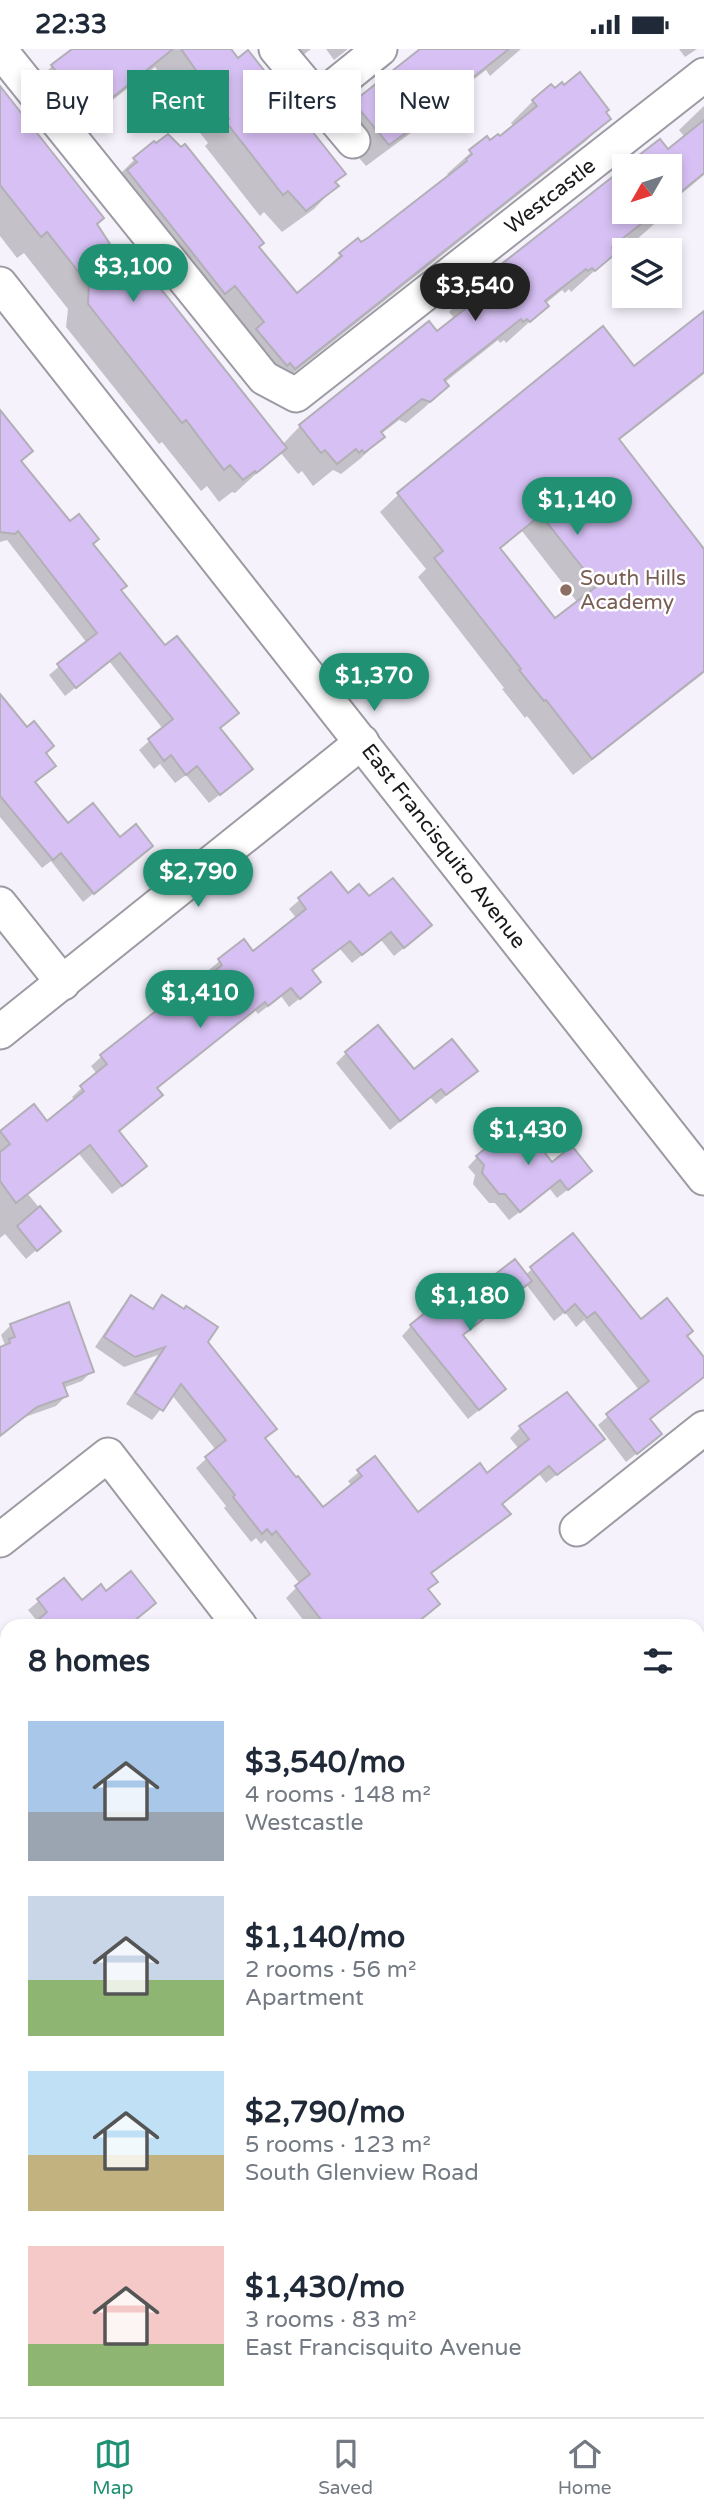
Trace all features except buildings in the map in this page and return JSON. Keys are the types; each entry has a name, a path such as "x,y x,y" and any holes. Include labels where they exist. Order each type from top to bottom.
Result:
{"street":[{"path":"276,49 293,70"},
{"path":"354,70 380,49"},
{"name":"Westcastle","path":"13,54 264,378 296,395 704,75"},
{"path":"346,133 353,141"},
{"name":"East Francisquito Avenue","path":"0,285 704,1178"},
{"path":"0,1032 362,742"},
{"path":"0,904 63,983"},
{"path":"578,1529 704,1428"},
{"path":"0,1540 108,1455 235,1619"}],"place":[{"name":"South Hills Academy","path":"566,590"}]}
